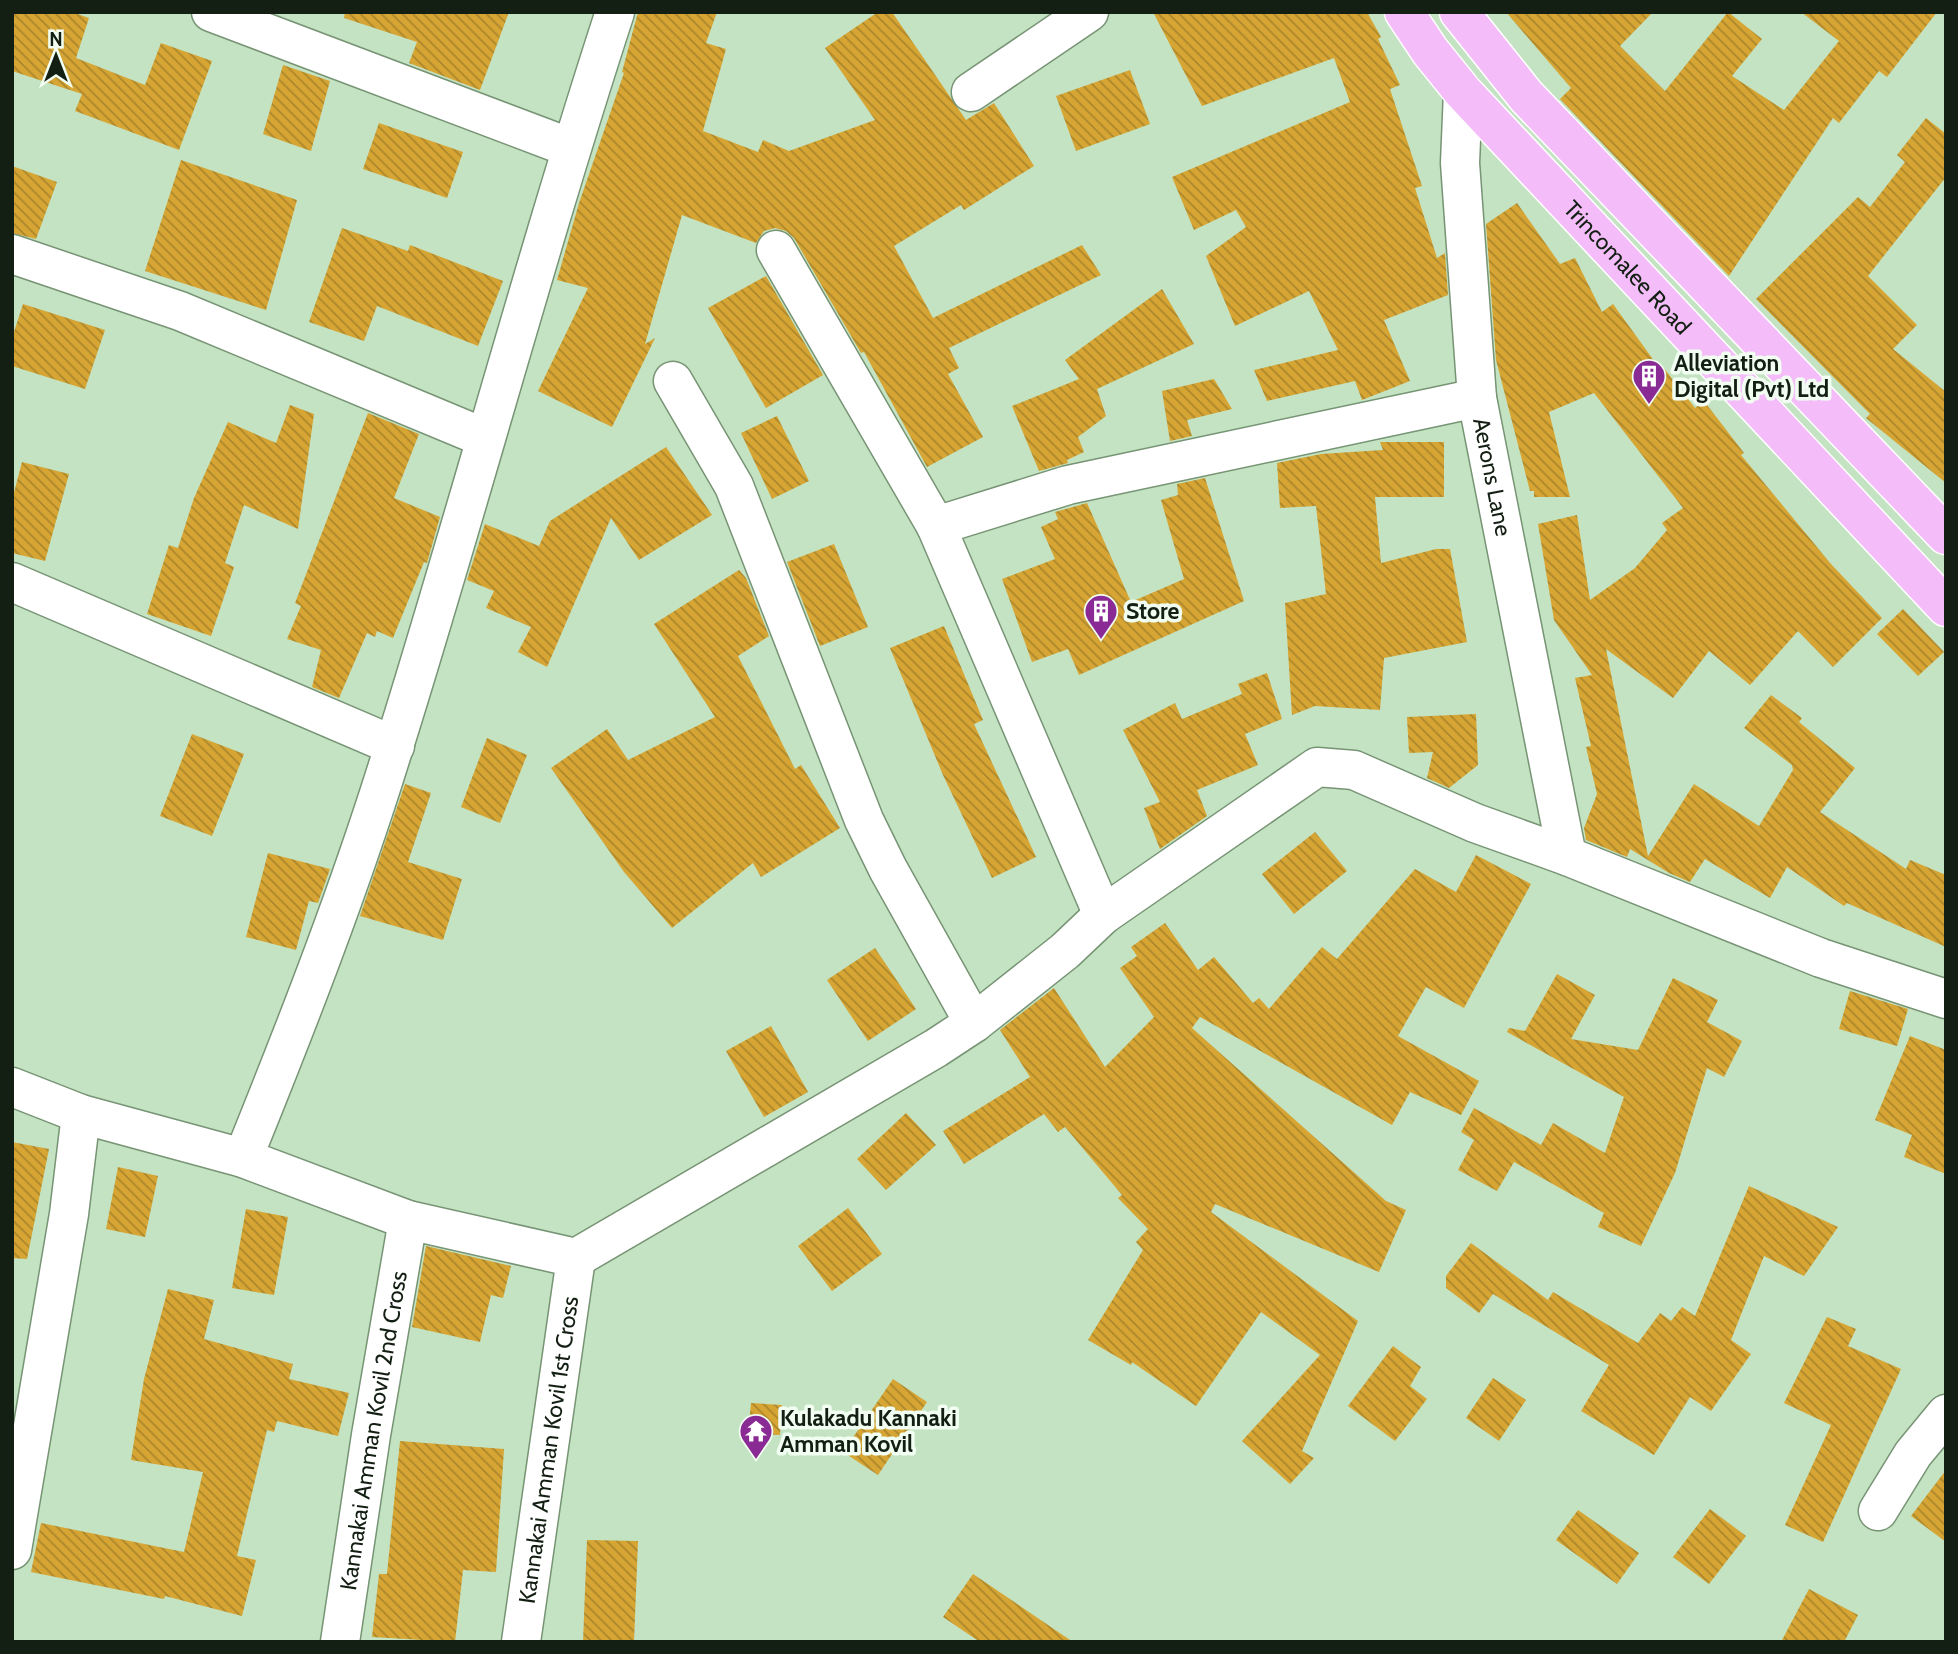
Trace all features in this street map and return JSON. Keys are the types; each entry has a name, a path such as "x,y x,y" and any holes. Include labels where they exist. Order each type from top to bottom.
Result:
{"highway":[{"name":"Trincomalee Road","path":"1404,12 1430,51 1463,92 1946,607"},
{"name":"Trincomalee Road","path":"1459,12 1525,96 1946,535"}],"street":[{"path":"211,12 571,148"},
{"path":"243,1158 303,1010 395,746 571,148 615,12"},
{"path":"971,92 1089,12"},
{"name":"Aerons Lane","path":"1463,92 1460,163 1477,398 1567,856"},
{"path":"776,250 936,526 1103,915"},
{"path":"12,254 180,311 485,439"},
{"path":"673,381 734,486 864,820 888,869 974,1023"},
{"path":"936,526 1068,485 1477,398"},
{"path":"12,582 395,746"},
{"path":"12,1087 81,1114 243,1158 408,1220 576,1258 974,1023 1065,951 1103,915 1317,767 1354,770 1475,823 1567,856 1821,958 1946,999"},
{"path":"12,1550 69,1214 81,1114"},
{"name":"Kannakai Amman Kovil 2nd Cross","path":"340,1642 371,1436 408,1220"},
{"name":"Kannakai Amman Kovil 1st Cross","path":"521,1642 576,1258"},
{"path":"1878,1511 1913,1454 1946,1414"}],"building":[{"path":"12,12 72,12 89,18 76,58 145,85 161,43 212,61 179,150 75,111 82,94 12,71"},
{"path":"345,12 509,12 480,90 409,63 417,42 344,18"},
{"path":"638,12 717,12 706,43 726,49 703,131 758,152 763,140 789,151 875,120 825,48 878,12 892,12 966,120 994,103 1034,166 964,210 961,205 894,246 933,318 1082,245 1101,275 949,348 959,368 948,374 983,437 927,467 864,352 861,353 794,238 786,231 775,228 764,231 756,243 682,215 645,344 655,338 612,427 538,391 588,288 557,280 579,203 624,73 622,72"},
{"path":"1153,12 1367,12 1381,37 1378,39 1400,85 1390,89 1422,186 1415,188 1437,258 1445,253 1448,295 1384,320 1410,381 1362,400 1355,381 1267,401 1254,370 1338,350 1309,291 1235,326 1206,256 1246,227 1236,210 1194,230 1172,177 1350,102 1334,58 1202,106"},
{"path":"1506,12 1653,12 1620,46 1665,91 1728,12 1762,39 1732,76 1784,110 1839,41 1801,12 1937,12 1887,77 1879,71 1839,123 1833,118 1729,276 1560,99 1571,88"},
{"path":"283,65 330,81 311,151 263,134"},
{"path":"1130,70 1150,124 1076,151 1056,96"},
{"path":"1926,118 1946,134 1946,177 1868,276 1917,325 1893,349 1946,392 1946,483 1866,418 1870,414 1756,299 1858,197 1870,207 1905,162 1897,155"},
{"path":"379,123 463,152 447,198 363,169"},
{"path":"181,160 297,200 266,310 145,271"},
{"path":"12,166 57,182 36,239 12,233"},
{"path":"1517,203 1560,264 1575,258 1602,312 1613,304 1660,369 1663,367 1695,408 1704,401 1744,453 1741,455 1831,564 1882,618 1833,667 1798,631 1750,685 1709,651 1673,698 1606,649 1648,856 1694,784 1759,826 1793,770 1792,765 1744,728 1771,695 1802,718 1799,722 1855,768 1820,812 1906,869 1910,860 1946,875 1946,947 1847,903 1844,906 1787,867 1770,898 1705,859 1690,882 1669,873 1630,849 1627,857 1586,840 1584,828 1597,794 1586,747 1591,746 1575,678 1592,675 1554,620 1538,524 1577,515 1590,600 1635,568 1667,530 1662,523 1683,508 1594,393 1549,412 1570,497 1534,497 1534,491 1530,491 1496,360 1486,224"},
{"path":"342,228 408,251 410,245 503,281 478,346 377,306 364,341 309,322"},
{"path":"766,276 823,375 766,408 708,308"},
{"path":"1162,289 1194,344 1097,389 1106,416 1078,437 1084,452 1067,460 1068,463 1039,471 1012,406 1079,379 1065,360"},
{"path":"23,304 105,330 85,389 12,366 12,338"},
{"path":"1214,379 1232,409 1187,420 1192,436 1170,441 1162,391"},
{"path":"290,405 314,414 298,529 244,505 225,563 234,567 211,636 147,614 169,545 178,548 194,498 228,422 276,443"},
{"path":"368,413 419,434 394,498 440,517 427,563 424,562 393,638 377,631 375,637 367,633 339,698 312,687 321,650 287,639 301,606 295,603"},
{"path":"777,416 809,481 772,499 741,433"},
{"path":"1380,442 1444,442 1444,497 1375,497 1381,563 1436,549 1450,549 1467,642 1384,658 1380,710 1315,706 1292,715 1285,603 1326,594 1316,506 1280,508 1277,463 1321,454 1383,450"},
{"path":"666,447 712,515 639,560 611,518 547,667 518,652 531,627 486,608 494,591 467,580 485,524 539,546 550,521"},
{"path":"22,462 69,474 45,561 12,553 12,500"},
{"path":"1205,478 1244,601 1079,675 1068,649 1032,662 1002,579 1055,559 1041,527 1058,519 1055,512 1087,503 1131,602 1184,579 1161,500 1178,495 1177,484"},
{"path":"834,544 868,627 820,646 787,562"},
{"path":"739,570 746,578 769,636 738,656 795,769 801,765 840,828 761,877 753,863 672,928 624,872 551,768 607,729 628,760 715,717 654,624"},
{"path":"1903,609 1944,652 1918,676 1877,634"},
{"path":"944,626 983,720 974,724 1036,857 992,878 943,775 890,648"},
{"path":"1267,673 1282,719 1245,734 1258,765 1197,790 1207,816 1160,849 1144,808 1160,802 1123,730 1175,703 1182,719 1242,694 1238,684"},
{"path":"1476,714 1478,765 1449,788 1427,778 1433,752 1409,753 1407,717"},
{"path":"192,734 244,754 212,836 160,816"},
{"path":"487,738 527,755 500,823 461,807"},
{"path":"405,784 431,793 408,862 462,879 443,940 360,916"},
{"path":"1315,832 1347,871 1294,914 1262,874"},
{"path":"268,853 330,869 318,903 309,901 296,950 246,937"},
{"path":"1476,855 1531,884 1464,1008 1426,987 1398,1036 1479,1081 1461,1115 1410,1092 1392,1125 1200,1017 1192,1028 1386,1201 1406,1210 1379,1272 1215,1204 1211,1212 1358,1321 1302,1451 1314,1458 1290,1484 1242,1441 1320,1355 1261,1312 1196,1406 1132,1362 1131,1365 1088,1340 1143,1250 1136,1242 1148,1229 1118,1198 1122,1195 1065,1127 1058,1132 1044,1114 964,1164 943,1131 1030,1077 1000,1030 1054,988 1105,1067 1154,1017 1120,968 1137,956 1131,947 1165,923 1198,970 1214,957 1253,1003 1259,998 1269,1009 1322,947 1337,959 1415,869 1456,892"},
{"path":"875,948 916,1009 868,1041 827,980"},
{"path":"1557,974 1595,995 1571,1039 1638,1050 1673,978 1718,1000 1707,1022 1742,1041 1724,1077 1707,1068 1675,1173 1641,1246 1598,1227 1604,1213 1514,1162 1497,1191 1458,1170 1474,1140 1461,1132 1474,1108 1541,1145 1553,1123 1605,1153 1624,1097 1507,1032 1509,1028 1525,1031"},
{"path":"1850,991 1908,1009 1897,1046 1839,1029"},
{"path":"771,1026 808,1092 764,1117 726,1051"},
{"path":"1910,1036 1946,1050 1946,1174 1904,1157 1912,1135 1875,1120"},
{"path":"906,1113 936,1145 886,1190 857,1159"},
{"path":"12,1142 49,1149 27,1259 12,1258"},
{"path":"118,1167 158,1176 145,1237 106,1229"},
{"path":"1749,1186 1838,1227 1804,1276 1764,1256 1731,1340 1751,1354 1711,1411 1690,1397 1654,1455 1581,1411 1609,1365 1493,1294 1479,1313 1446,1288 1446,1276 1471,1243 1548,1300 1553,1292 1638,1343 1660,1313 1671,1321 1682,1307 1695,1316"},
{"path":"848,1208 882,1254 832,1291 798,1246"},
{"path":"246,1209 288,1217 274,1295 232,1288"},
{"path":"426,1246 511,1266 503,1298 491,1295 480,1342 412,1327"},
{"path":"168,1289 214,1300 204,1339 293,1364 289,1379 349,1393 338,1436 277,1421 274,1432 267,1430 237,1556 256,1560 242,1616 165,1596 164,1599 31,1572 41,1523 184,1552 203,1472 131,1460 144,1379"},
{"path":"1827,1317 1856,1329 1848,1346 1901,1369 1823,1542 1785,1525 1831,1425 1784,1403"},
{"path":"1393,1346 1421,1367 1410,1386 1427,1399 1395,1441 1348,1406"},
{"path":"1493,1378 1526,1400 1499,1441 1466,1418"},
{"path":"893,1379 927,1402 878,1475 843,1452"},
{"path":"751,1403 782,1405 780,1435 748,1434"},
{"path":"400,1441 504,1449 496,1572 463,1570 455,1642 372,1637 379,1574 387,1574"},
{"path":"1946,1470 1946,1542 1911,1516"},
{"path":"1710,1509 1746,1536 1709,1584 1673,1557"},
{"path":"1578,1510 1639,1553 1617,1584 1556,1540"},
{"path":"587,1540 638,1541 634,1642 583,1642"},
{"path":"973,1574 1073,1642 980,1642 943,1617"},
{"path":"1809,1589 1858,1615 1844,1642 1781,1642"}],"place":[{"name":"Alleviation Digital (Pvt) Ltd","path":"1649,406"},
{"name":"Store","path":"1101,641"},
{"name":"Kulakadu Kannaki Amman Kovil","path":"756,1461"}]}
